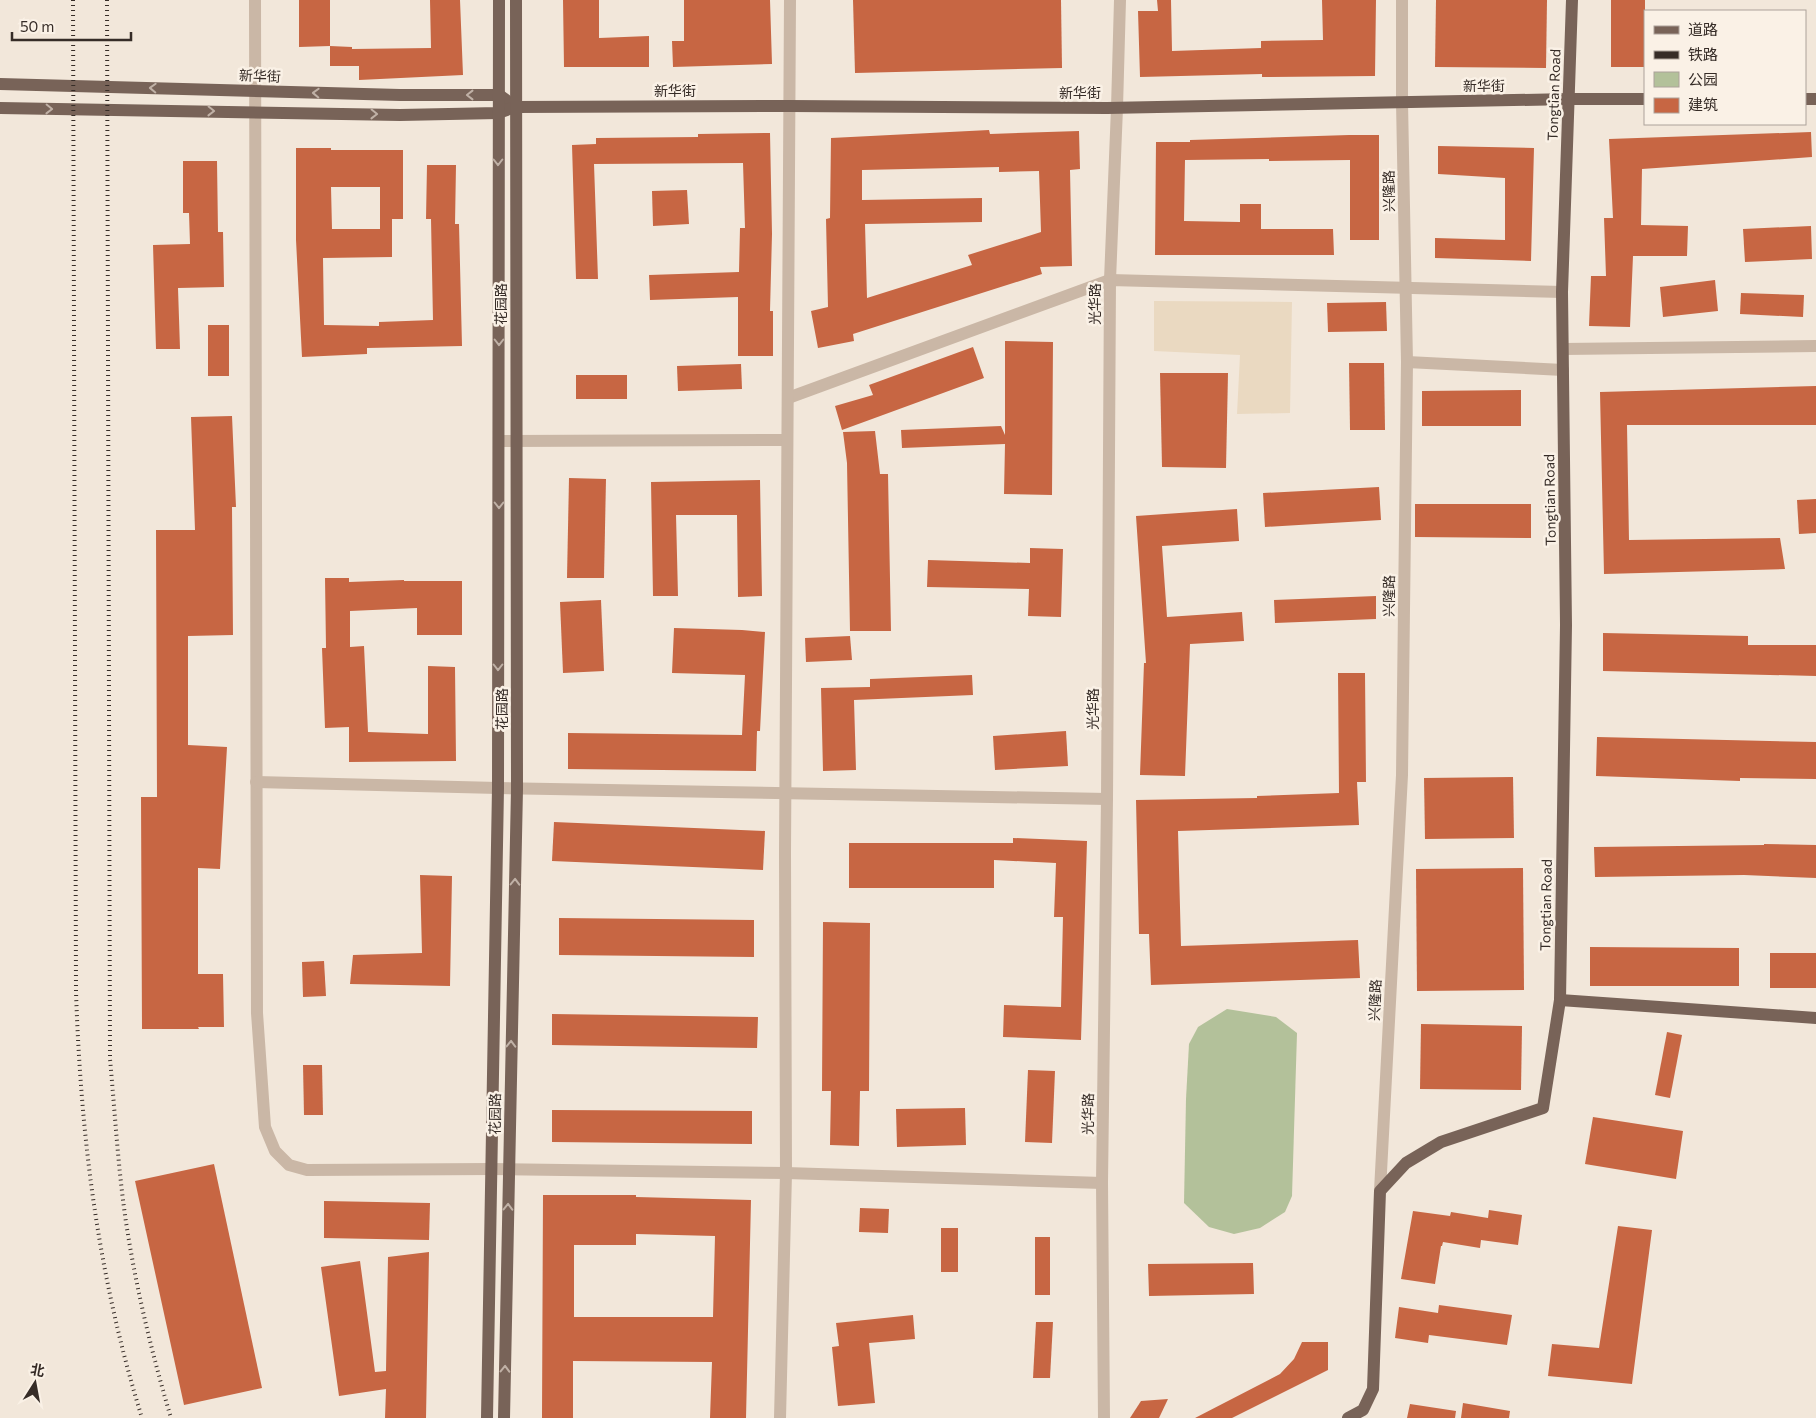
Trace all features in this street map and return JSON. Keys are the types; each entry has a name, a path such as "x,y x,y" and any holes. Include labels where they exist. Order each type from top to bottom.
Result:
{"main road":[{"name":"花园路","path":"487,1418 498,788 499,0"},
{"name":"花园路","path":"504,1418 517,789 516,0"},
{"name":"Tongtian Road","path":"1380,1192 1406,1164 1441,1142 1543,1108 1560,1000 1566,625 1562,292 1572,0"},
{"name":"新华街","path":"0,84 400,95 499,95"},
{"path":"499,95 515,107"},
{"name":"新华街","path":"0,108 400,114 498,113 515,107 1117,108 1644,99"},
{"path":"1560,1000 1816,1018"},
{"path":"1348,1418 1363,1410 1372,1389 1380,1192"}],"street":[{"path":"254,0 258,1013 265,1127 275,1151 289,1165 307,1170 492,1169 786,1173 1102,1183"},
{"path":"780,1418 786,1173 785,793 790,0"},
{"name":"光华路","path":"1104,1418 1102,1183 1107,799 1110,280 1120,0"},
{"name":"兴隆路","path":"1380,1192 1402,775 1407,362 1402,0"},
{"path":"788,398 1110,280 1562,292"},
{"path":"1563,349 1816,346"},
{"path":"1407,362 1563,370"},
{"path":"499,441 787,440"},
{"path":"256,782 517,789 1107,799"}],"green space":[{"path":"1227,1009 1276,1017 1297,1033 1292,1196 1285,1212 1260,1228 1234,1234 1209,1227 1184,1203 1189,1044 1198,1027"}],"shaded area":[{"path":"1154,301 1292,302 1290,413 1237,414 1240,355 1154,351"}],"building":[{"path":"299,0 330,0 330,46 299,47"},
{"path":"430,0 460,0 463,75 359,80 359,66 330,66 330,46 352,47 352,49 431,48"},
{"path":"563,0 599,0 599,38 649,36 649,67 564,67"},
{"path":"684,0 770,0 772,64 673,67 672,41 684,41"},
{"path":"853,0 1061,0 1062,68 855,73"},
{"path":"1157,0 1171,0 1172,51 1261,48 1261,41 1323,40 1322,0 1376,0 1375,76 1262,77 1262,74 1140,77 1138,11 1158,11"},
{"path":"1436,0 1547,0 1546,68 1435,67"},
{"path":"1611,0 1645,0 1644,67 1611,67"},
{"path":"989,130 990,134 1079,131 1080,169 1070,170 1072,266 1040,267 1042,274 853,334 854,341 818,348 811,311 828,307 826,219 830,218 831,138","holes":["999,167 999,172 1039,171 1041,232 968,255 972,265 867,298 865,224 982,222 982,198 862,200 862,170"]},
{"path":"1811,132 1812,157 1642,169 1641,225 1688,226 1687,256 1633,256 1630,327 1589,326 1591,276 1606,276 1604,218 1613,218 1609,139"},
{"path":"770,133 772,234 770,311 773,311 773,356 738,356 738,297 650,300 649,275 739,272 740,228 745,228 743,163 594,164 598,279 576,279 572,145 596,144 596,138 698,137 698,134"},
{"path":"1379,135 1379,240 1350,240 1350,160 1185,160 1184,221 1240,222 1240,204 1261,204 1261,229 1333,229 1334,255 1155,255 1156,142"},
{"path":"1438,146 1534,148 1531,261 1435,258 1435,238 1505,240 1505,178 1438,174"},
{"path":"296,148 403,150 403,219 392,219 392,257 323,258 324,325 379,326 379,322 433,320 431,219 426,219 427,165 456,165 455,224 459,224 462,346 367,348 367,354 302,357 296,240","holes":["331,187 380,187 380,229 332,229"]},
{"path":"183,161 217,161 218,232 223,232 224,287 178,288 180,349 156,349 153,245 190,244 189,213 183,213"},
{"path":"687,190 689,224 653,226 652,191"},
{"path":"1811,226 1812,259 1745,262 1743,229"},
{"path":"1715,280 1718,311 1663,317 1660,287"},
{"path":"1741,293 1804,295 1803,317 1740,314"},
{"path":"1386,302 1387,331 1328,332 1327,303"},
{"path":"208,325 229,325 229,376 208,376"},
{"path":"1005,341 1053,342 1052,495 1004,494 1005,444 902,448 901,430 1001,426 1005,435"},
{"path":"973,347 984,378 842,430 835,406 873,395 869,385"},
{"path":"1349,363 1384,363 1385,430 1350,430"},
{"path":"741,364 742,389 678,391 677,366"},
{"path":"1160,373 1228,373 1226,468 1162,467"},
{"path":"576,375 627,375 627,399 576,399"},
{"path":"1816,386 1816,425 1627,425 1629,540 1780,538 1785,569 1604,574 1600,392"},
{"path":"1521,390 1521,426 1422,426 1422,391"},
{"path":"232,416 236,507 232,507 233,635 188,636 188,745 227,747 220,869 198,868 198,974 223,974 224,1027 142,1029 141,797 157,797 156,530 195,530 191,417"},
{"path":"875,431 880,474 888,474 891,631 850,631 847,463 843,432"},
{"path":"569,478 606,479 604,578 567,578"},
{"path":"760,480 762,596 738,597 737,515 676,515 678,596 653,596 651,482"},
{"path":"1379,487 1381,520 1265,527 1263,493"},
{"path":"1816,499 1816,533 1799,534 1797,500"},
{"path":"1415,504 1531,504 1531,538 1415,537"},
{"path":"1237,509 1239,541 1162,546 1167,617 1242,612 1244,641 1190,644 1185,776 1140,775 1144,663 1146,663 1136,516"},
{"path":"1030,548 1063,549 1061,617 1028,616 1029,589 927,587 928,560 1030,563"},
{"path":"325,578 349,578 349,582 404,580 462,581 462,635 417,635 417,608 350,611 350,647 364,646 368,732 428,734 428,666 455,667 456,761 349,762 349,727 325,728 322,648 326,648"},
{"path":"1376,596 1376,619 1275,623 1274,600"},
{"path":"601,600 604,671 563,673 560,602"},
{"path":"674,628 765,632 760,731 757,731 756,771 568,769 568,733 742,735 745,675 672,673"},
{"path":"1603,633 1748,636 1748,645 1816,645 1816,676 1603,671"},
{"path":"850,636 852,660 806,662 805,638"},
{"path":"1338,673 1365,673 1366,782 1357,782 1359,825 1178,831 1181,946 1358,940 1360,978 1151,985 1149,934 1139,934 1136,800 1257,798 1257,796 1339,793"},
{"path":"972,675 973,695 854,700 856,770 823,771 821,688 870,687 870,679"},
{"path":"1066,731 1068,766 995,770 993,736"},
{"path":"1597,737 1816,742 1816,779 1740,778 1740,781 1596,776"},
{"path":"1513,777 1514,838 1425,839 1424,778"},
{"path":"554,822 765,831 763,870 552,861"},
{"path":"1013,838 1087,841 1081,1040 1003,1037 1004,1005 1061,1007 1063,917 1054,917 1056,863 994,860 994,888 849,888 849,843 1013,843"},
{"path":"1816,845 1816,878 1744,875 1595,877 1594,847"},
{"path":"1523,868 1524,990 1417,991 1416,869"},
{"path":"420,875 452,876 450,986 350,984 353,955 422,953"},
{"path":"559,918 754,920 754,957 559,955"},
{"path":"823,922 870,923 869,1091 860,1091 859,1146 830,1145 831,1091 822,1091"},
{"path":"1590,947 1739,948 1739,986 1590,986"},
{"path":"1770,953 1816,953 1816,988 1770,988"},
{"path":"324,961 326,996 303,997 302,962"},
{"path":"552,1014 758,1017 757,1048 552,1045"},
{"path":"1421,1024 1522,1026 1521,1090 1420,1089"},
{"path":"1667,1032 1682,1035 1670,1098 1655,1095"},
{"path":"303,1065 322,1065 323,1115 304,1115"},
{"path":"1028,1070 1055,1071 1052,1143 1025,1142"},
{"path":"965,1108 966,1145 897,1147 896,1109"},
{"path":"552,1110 752,1111 752,1144 552,1142"},
{"path":"1593,1117 1683,1131 1676,1179 1585,1164"},
{"path":"214,1164 262,1388 184,1405 135,1181"},
{"path":"543,1195 636,1195 636,1197 751,1200 746,1418 710,1418 712,1362 573,1361 573,1418 542,1418","holes":["636,1234 715,1236 713,1317 574,1317 574,1245 636,1245"]},
{"path":"324,1201 430,1203 429,1240 324,1238"},
{"path":"860,1208 889,1209 888,1233 859,1232"},
{"path":"1489,1210 1522,1215 1518,1245 1481,1240 1480,1248 1443,1242 1435,1284 1401,1279 1413,1211 1450,1216 1451,1212 1488,1218"},
{"path":"1618,1226 1652,1230 1632,1384 1548,1376 1552,1344 1599,1348"},
{"path":"941,1228 958,1228 958,1272 941,1272"},
{"path":"1035,1237 1050,1237 1050,1295 1035,1295"},
{"path":"429,1252 426,1418 385,1418 386,1389 339,1396 321,1267 360,1261 375,1372 386,1371 388,1257"},
{"path":"1253,1263 1254,1294 1149,1296 1148,1264"},
{"path":"1439,1305 1512,1315 1507,1345 1429,1335 1428,1343 1395,1338 1399,1307 1438,1313"},
{"path":"913,1315 915,1339 869,1343 875,1403 838,1406 832,1347 839,1346 836,1323"},
{"path":"1036,1322 1053,1322 1050,1378 1033,1378"},
{"path":"1302,1342 1328,1342 1328,1370 1232,1418 1195,1418 1280,1374 1294,1359"},
{"path":"1168,1399 1159,1418 1130,1418 1141,1401"},
{"path":"1463,1403 1510,1411 1509,1418 1461,1418"},
{"path":"1410,1404 1456,1411 1455,1418 1407,1418"}],"railway":[{"path":"73,0 76,992 78,1047 87,1154 103,1260 127,1365 142,1418"},
{"path":"107,0 110,1059 121,1181 130,1247 145,1321 171,1418"}]}
